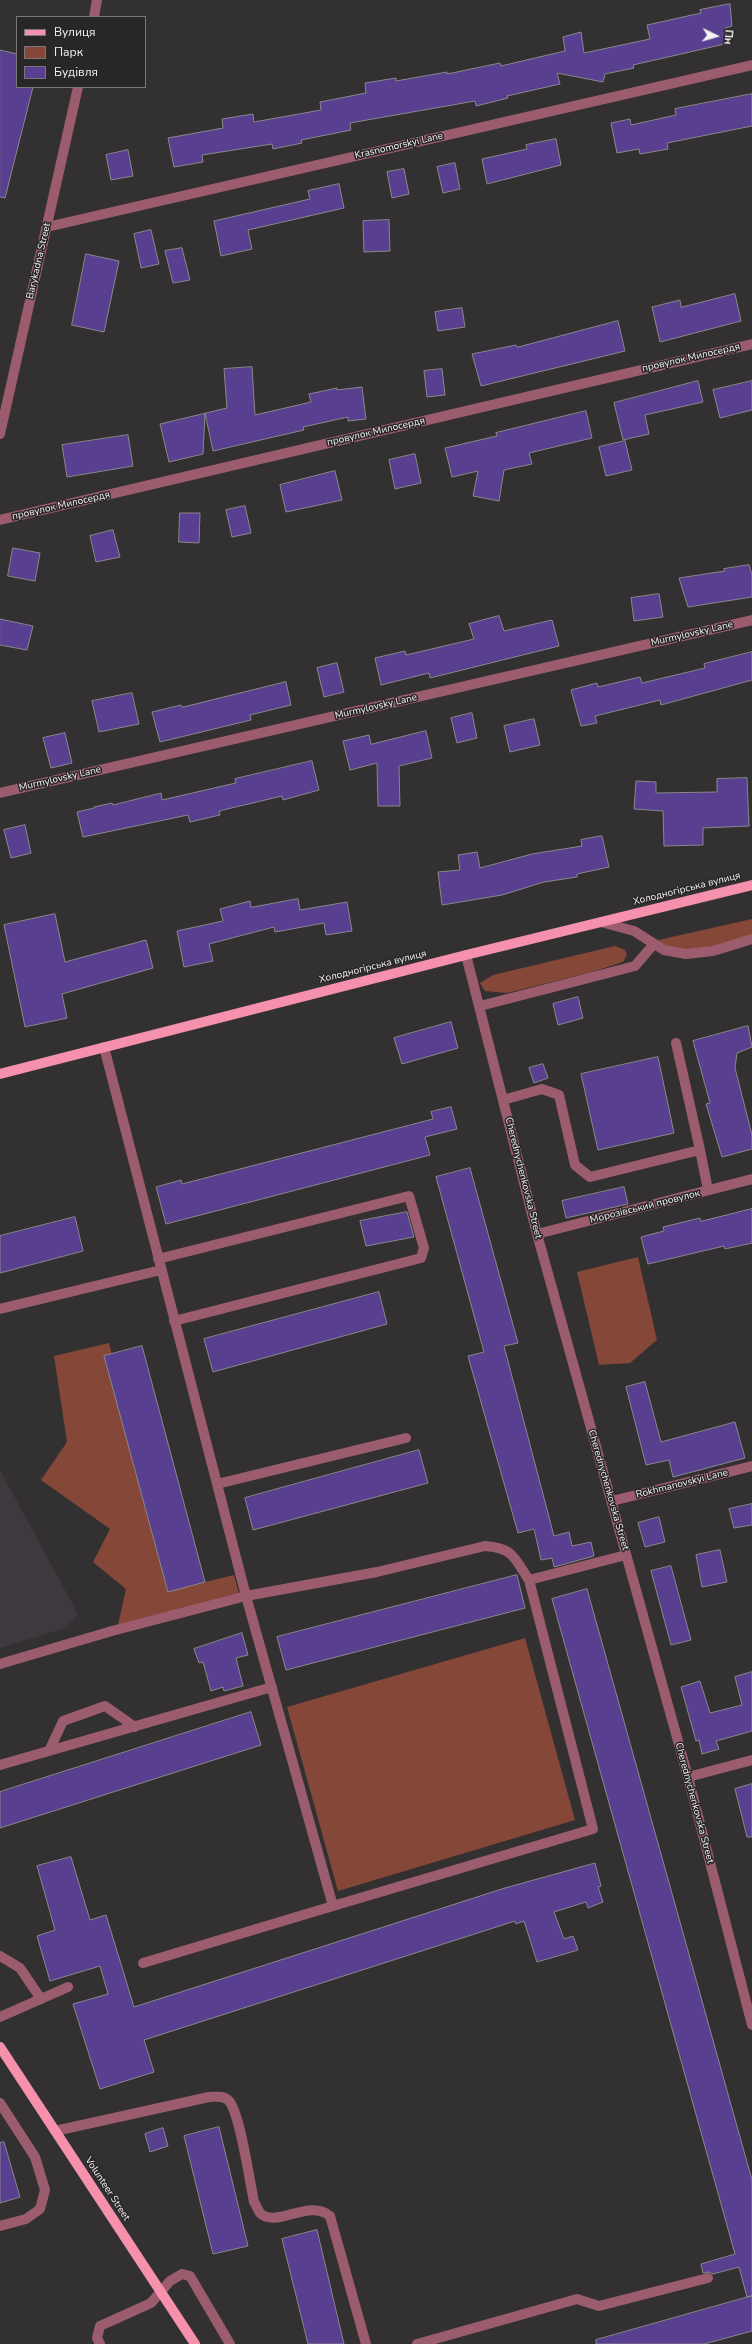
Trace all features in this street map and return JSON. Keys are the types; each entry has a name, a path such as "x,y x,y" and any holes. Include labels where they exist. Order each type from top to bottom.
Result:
{"main road":[{"name":"Холодногірська вулиця","path":"0,1074 466,955 752,885"},
{"name":"Volunteer Street","path":"0,2047 195,2344"}],"street":[{"path":"94,16 97,0"},
{"name":"Krasnomorskyi Lane","path":"46,227 752,65"},
{"name":"Barykadna Street","path":"0,434 78,88"},
{"name":"провулок Милосердя","path":"0,520 752,344"},
{"name":"Murmylovsky Lane","path":"0,793 752,620"},
{"path":"601,922 634,931 653,945 664,950 686,954 713,951 752,939"},
{"path":"480,1006 635,966 653,945"},
{"name":"Cherednychenkovska Street","path":"466,955 537,1234 688,1777 752,2025"},
{"path":"676,1043 708,1190"},
{"path":"104,1047 246,1596 333,1906"},
{"path":"503,1100 542,1089 559,1095 575,1165 590,1177 700,1150"},
{"name":"Морозівський провулок","path":"537,1234 752,1179"},
{"path":"158,1259 409,1196 424,1248 421,1258 174,1321"},
{"path":"0,1309 161,1270"},
{"path":"217,1484 406,1438"},
{"name":"Rokhmanovskyi Lane","path":"612,1502 752,1466"},
{"path":"0,1664 112,1631 246,1596 376,1572 485,1546 502,1547 513,1555 529,1580 593,1829 143,1963"},
{"path":"529,1580 626,1555"},
{"path":"0,1765 272,1687"},
{"path":"48,1751 62,1721 106,1706 135,1727"},
{"path":"688,1777 752,1760"},
{"path":"0,1956 20,1968 41,1999"},
{"path":"0,2017 68,1987"},
{"path":"55,2131 209,2097 222,2096 230,2102 236,2116 254,2202 260,2213 270,2218 313,2210 323,2210 330,2216 366,2344"},
{"path":"0,2103 36,2157 44,2190 40,2209 26,2219 0,2226"},
{"path":"100,2344 98,2338 100,2326 151,2303 162,2293 170,2281 182,2274 190,2276 230,2344"},
{"path":"417,2344 577,2299 599,2306 708,2278"}],"shaded area":[{"path":"0,1470 78,1614 66,1628 0,1648"}],"green space":[{"path":"752,919 752,938 689,954 654,941"},
{"path":"615,946 625,950 627,955 623,962 592,972 507,993 485,991 480,983 493,975"},
{"path":"638,1257 657,1340 630,1363 599,1365 577,1272"},
{"path":"109,1343 168,1591 234,1575 239,1593 118,1625 126,1589 93,1562 110,1529 41,1480 67,1442 54,1356"},
{"path":"525,1638 575,1820 338,1891 287,1707"}],"building":[{"path":"730,4 732,26 725,28 729,43 633,65 634,68 605,74 603,82 557,73 560,84 507,96 508,98 476,106 475,101 350,123 351,130 301,140 302,143 273,149 272,144 202,155 203,162 174,167 168,138 223,128 222,119 253,114 254,122 321,110 320,102 366,93 365,83 396,78 396,81 447,72 447,74 500,63 501,66 565,51 563,37 581,32 584,53 650,39 647,25 701,13 700,10"},
{"path":"0,50 16,54 16,88 33,88 5,198 0,197"},
{"path":"752,94 752,126 667,143 668,149 640,154 639,149 617,153 611,123 630,119 631,125 676,115 675,109"},
{"path":"556,139 561,165 487,184 482,159 527,149 526,145"},
{"path":"128,150 133,176 111,180 106,155"},
{"path":"455,163 460,189 443,193 437,167"},
{"path":"404,169 409,194 392,198 387,172"},
{"path":"339,184 344,208 248,230 252,249 221,256 214,221 310,199 308,191"},
{"path":"389,220 390,251 364,252 363,221"},
{"path":"151,230 159,264 141,268 134,234"},
{"path":"182,248 190,280 173,283 165,251"},
{"path":"86,254 119,261 104,332 72,325"},
{"path":"735,294 741,321 660,342 652,307 680,300 681,307"},
{"path":"462,308 465,327 438,331 435,312"},
{"path":"618,321 625,351 481,386 472,354 516,345 517,347"},
{"path":"252,367 255,415 311,402 309,394 337,388 337,390 362,387 366,419 348,421 348,417 303,427 304,430 213,451 205,413 227,408 224,369"},
{"path":"442,369 445,395 427,397 424,371"},
{"path":"698,381 703,402 645,415 649,434 623,440 614,403"},
{"path":"752,381 752,410 720,418 713,390"},
{"path":"586,411 592,438 529,453 532,464 504,470 499,501 473,496 478,471 452,477 445,448 497,436 496,433"},
{"path":"205,413 203,454 169,462 160,424"},
{"path":"128,435 133,466 67,477 62,445"},
{"path":"625,441 632,470 606,476 599,447"},
{"path":"415,454 421,483 395,489 389,460"},
{"path":"335,471 342,500 286,512 280,485"},
{"path":"245,506 251,533 232,537 226,510"},
{"path":"180,513 200,513 199,543 179,542"},
{"path":"113,530 120,557 96,562 90,536"},
{"path":"13,548 40,553 35,581 8,576"},
{"path":"749,565 752,575 752,597 688,607 679,578 725,571 724,569"},
{"path":"659,594 663,617 634,621 631,598"},
{"path":"499,616 504,631 552,620 559,646 430,678 429,673 381,685 375,658 405,651 406,655 474,639 469,624"},
{"path":"0,619 33,626 27,650 0,645"},
{"path":"752,652 752,680 661,705 660,700 595,716 597,723 581,726 571,690 597,683 598,687 640,677 642,683 705,668 704,664"},
{"path":"337,663 344,692 324,697 317,668"},
{"path":"286,682 291,705 250,715 251,720 160,742 152,712 181,705 182,707"},
{"path":"132,693 139,724 99,732 92,701"},
{"path":"472,713 477,738 457,743 451,718"},
{"path":"534,719 540,745 510,752 504,726"},
{"path":"426,731 432,758 399,766 400,806 378,806 377,763 350,770 343,741 369,735 371,744"},
{"path":"65,733 72,763 51,768 43,738"},
{"path":"312,761 319,790 283,800 282,796 219,811 220,815 190,822 188,815 83,837 77,812 161,793 162,800 236,783 235,779"},
{"path":"747,778 749,826 703,828 703,845 664,846 663,811 634,809 636,781 656,782 656,793 717,792 717,779"},
{"path":"25,825 31,853 11,858 4,830"},
{"path":"602,836 609,867 577,874 577,877 544,882 502,895 442,905 438,872 460,870 458,855 477,852 480,868 532,854 582,846 581,840"},
{"path":"298,899 300,910 347,902 352,931 326,935 324,923 275,932 274,927 209,944 213,961 184,967 177,931 223,921 220,909 250,901 251,907"},
{"path":"55,914 65,962 146,940 153,968 62,994 67,1018 25,1027 4,925"},
{"path":"578,997 583,1018 558,1025 553,1004"},
{"path":"451,1022 458,1048 402,1064 394,1038"},
{"path":"748,1026 752,1047 737,1053 735,1068 752,1135 752,1149 722,1157 706,1104 710,1103 693,1041"},
{"path":"658,1057 674,1133 598,1150 581,1074"},
{"path":"543,1064 548,1078 534,1083 529,1068"},
{"path":"451,1107 457,1129 425,1137 430,1155 166,1224 156,1187 181,1180 182,1184 433,1119 431,1112"},
{"path":"470,1168 518,1343 504,1346 554,1536 569,1532 572,1546 591,1542 594,1556 554,1567 552,1558 541,1560 534,1529 518,1533 468,1356 484,1352 436,1177"},
{"path":"624,1187 628,1204 566,1218 562,1201"},
{"path":"752,1209 752,1243 725,1249 724,1246 648,1264 641,1237 664,1231 663,1227 700,1218 701,1221"},
{"path":"407,1212 414,1237 366,1246 360,1221"},
{"path":"75,1217 83,1251 0,1273 0,1236"},
{"path":"379,1292 387,1324 213,1372 204,1339"},
{"path":"142,1346 205,1582 168,1592 104,1356"},
{"path":"645,1382 661,1442 735,1422 745,1458 673,1477 669,1460 646,1465 626,1387"},
{"path":"419,1450 428,1483 253,1530 245,1498"},
{"path":"752,1504 752,1525 734,1528 729,1509"},
{"path":"659,1517 665,1542 645,1547 638,1523"},
{"path":"720,1550 727,1582 702,1587 696,1555"},
{"path":"671,1566 691,1640 671,1645 651,1571"},
{"path":"517,1575 525,1608 286,1670 277,1637"},
{"path":"587,1589 752,2180 752,2296 747,2297 739,2267 713,2274 709,2272 703,2273 701,2264 735,2254 552,1599"},
{"path":"242,1633 248,1655 236,1658 243,1686 224,1691 223,1687 211,1691 203,1662 199,1663 194,1649"},
{"path":"752,1672 752,1731 716,1741 719,1749 702,1754 699,1740 696,1741 681,1687 700,1681 710,1713 742,1705 735,1677"},
{"path":"251,1712 261,1745 0,1828 0,1792"},
{"path":"752,1784 752,1837 747,1837 735,1789"},
{"path":"71,1857 90,1920 106,1915 134,2007 505,1888 595,1863 601,1886 598,1887 603,1902 588,1908 586,1902 554,1912 564,1939 573,1936 578,1950 537,1962 524,1921 516,1924 515,1921 144,2040 154,2072 100,2089 73,2004 108,1994 100,1966 50,1981 37,1936 55,1930 37,1866"},
{"path":"219,2127 248,2246 213,2254 184,2136"},
{"path":"163,2128 168,2146 150,2152 145,2134"},
{"path":"4,2142 20,2197 0,2203 0,2143"},
{"path":"317,2230 344,2344 308,2344 282,2239"},
{"path":"752,2296 752,2331 704,2344 596,2344 596,2340"}]}
